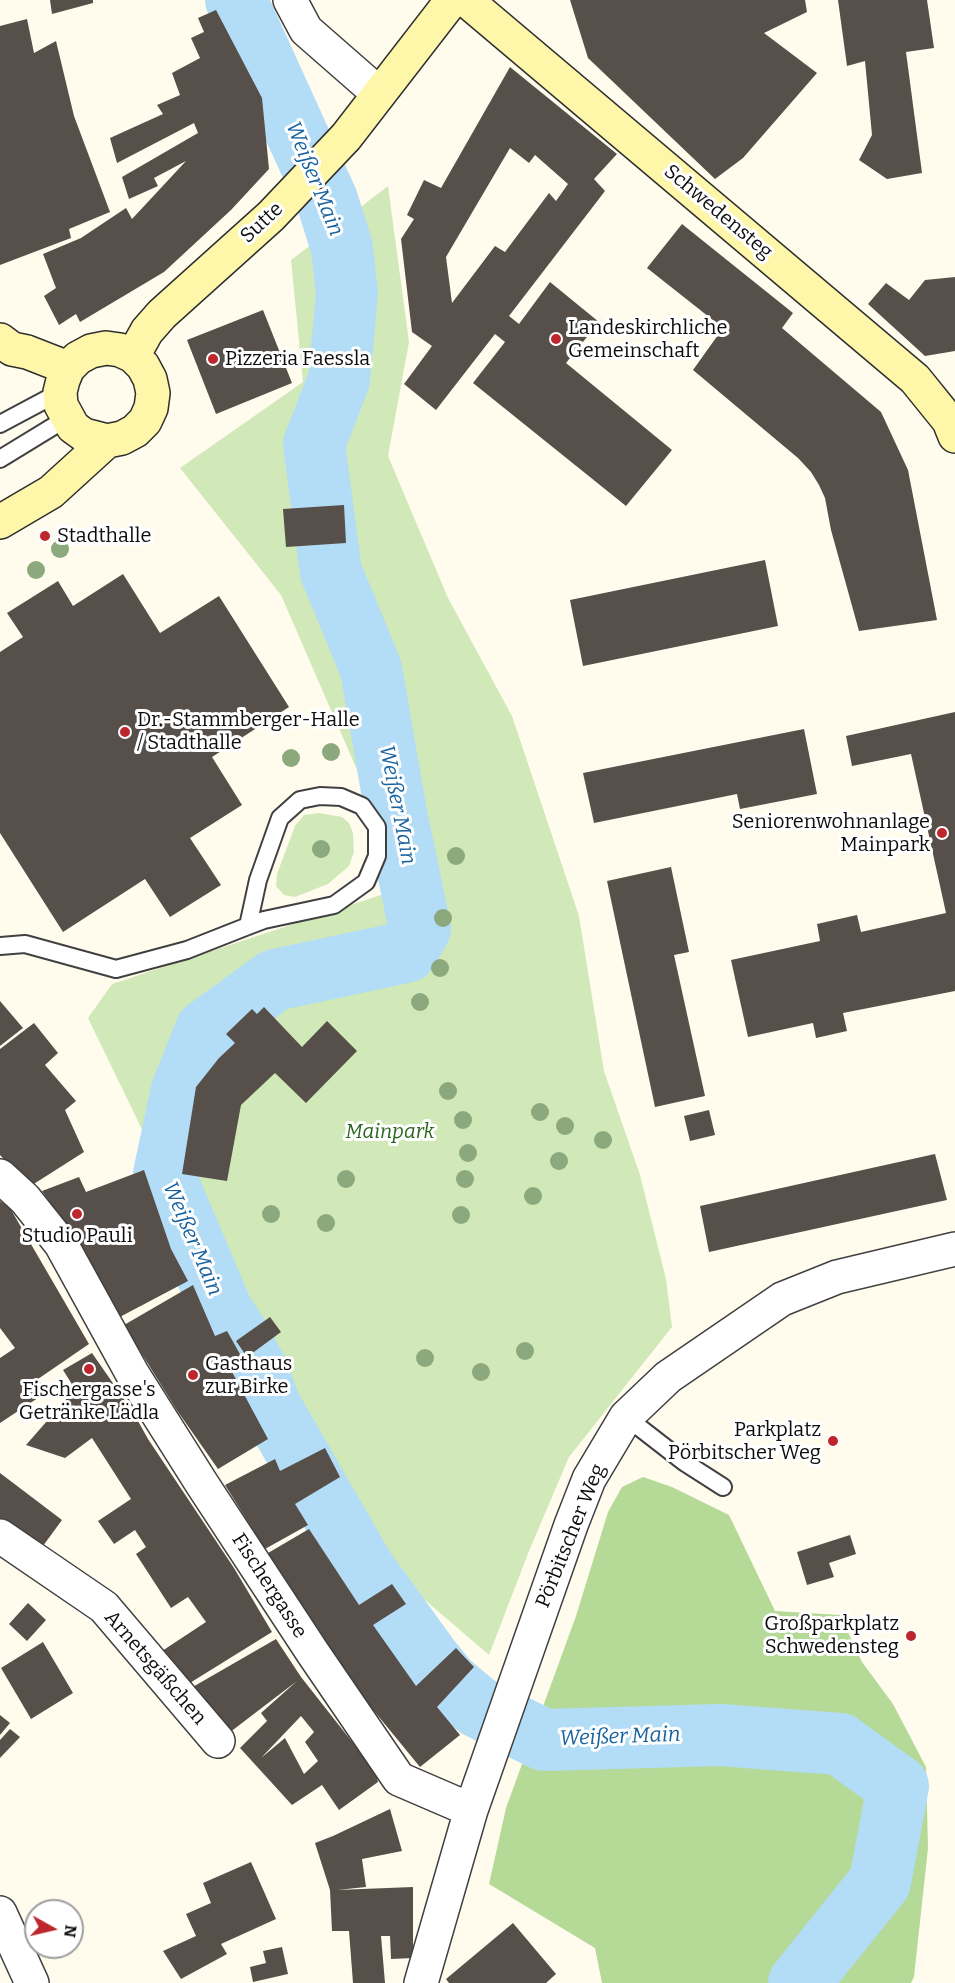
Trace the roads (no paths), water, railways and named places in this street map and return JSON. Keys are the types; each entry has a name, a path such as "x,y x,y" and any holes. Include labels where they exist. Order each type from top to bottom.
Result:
{"street":[{"path":"290,0 306,30 378,93"},
{"name":"Sutte","path":"133,356 147,331 162,314 271,216 346,137 452,0"},
{"name":"Schwedensteg","path":"466,0 915,379 949,421 955,436"},
{"path":"0,340 12,349 27,352 65,393 73,427 95,439 108,441 122,438 135,431 145,421 151,408 153,393 150,379 143,366 133,356 120,350 106,348 91,351 78,358 65,393"},
{"path":"0,522 51,492 108,441"},
{"name":"Fischergasse","path":"0,1176 25,1199 61,1244 132,1373 202,1484 399,1779 471,1810"},
{"name":"Pörbitscher Weg","path":"471,1810 515,1689 538,1616 586,1488 626,1417 668,1377 782,1299 837,1277 955,1249"},
{"name":"Arnetsgäßchen","path":"0,1536 104,1607 218,1741"},
{"path":"421,1983 471,1810"},
{"path":"0,1913 32,1983"}],"lane":[{"path":"0,424 65,393"},
{"path":"0,459 65,393"},
{"path":"0,946 25,944 116,969 187,950 264,920 334,905 366,882 377,856 376,827 362,806 340,797 320,796 300,800 280,818 258,880 248,926"},
{"path":"626,1417 684,1462 723,1486"}],"waterway":[{"name":"Weißer Main","path":"236,0 327,200 342,248 347,294 339,380 314,444 331,572 371,669 396,813 420,929 406,952 275,980 206,1030 182,1090 164,1174 223,1313 257,1371 270,1406 364,1569 448,1682 478,1707 544,1740 720,1735 840,1744 898,1786 880,1882 799,1983"}],"place":[{"name":"Landeskirchliche Gemeinschaft","path":"556,339"},
{"name":"Pizzeria Faessla","path":"213,359"},
{"name":"Stadthalle","path":"45,536"},
{"name":"Dr.-Stammberger-Halle / Stadthalle","path":"125,732"},
{"name":"Seniorenwohnanlage Mainpark","path":"942,833"},
{"name":"Studio Pauli","path":"77,1214"},
{"name":"Fischergasse's Getränke Lädla","path":"89,1369"},
{"name":"Gasthaus zur Birke","path":"193,1375"},
{"name":"Parkplatz Pörbitscher Weg","path":"833,1441"},
{"name":"Großparkplatz Schwedensteg","path":"911,1636"}],"park label":[{"name":"Mainpark","path":"390,1132"}]}
